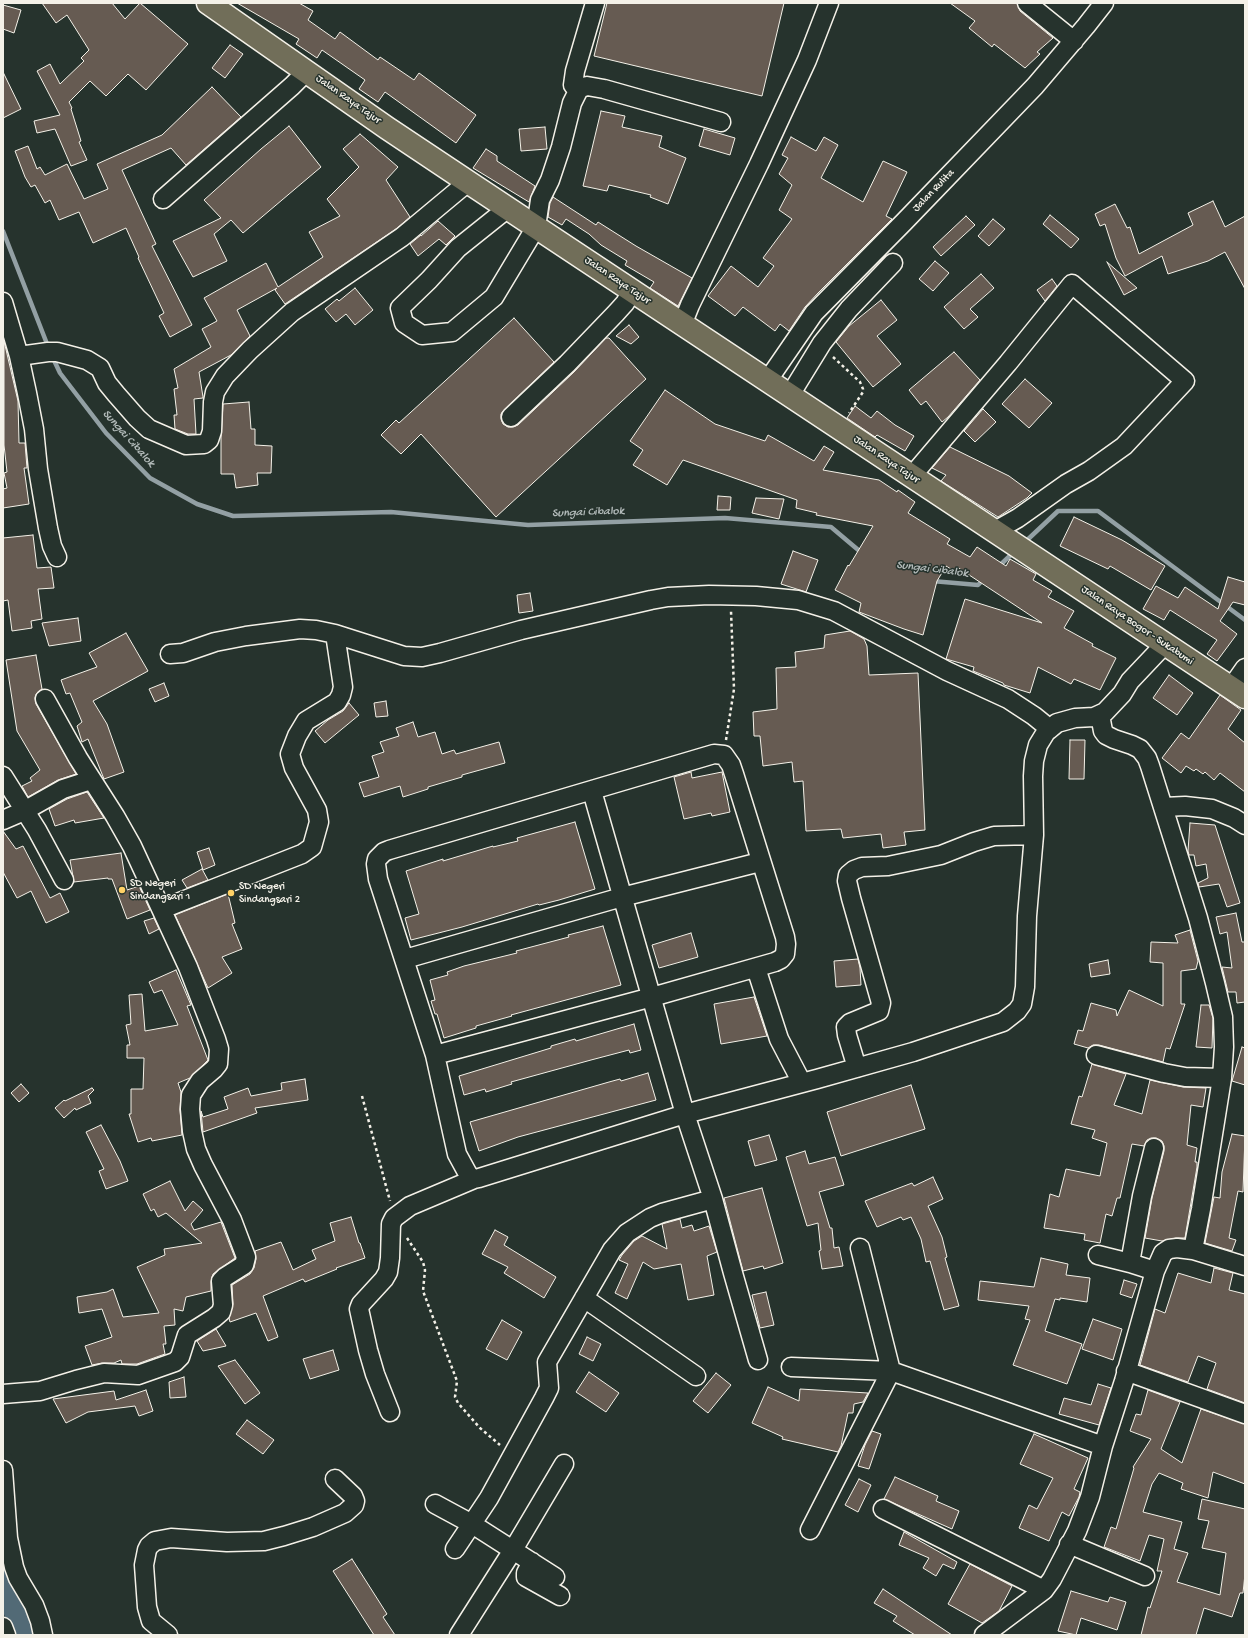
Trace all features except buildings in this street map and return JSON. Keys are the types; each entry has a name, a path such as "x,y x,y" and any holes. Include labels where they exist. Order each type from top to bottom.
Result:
{"highway":[{"name":"Jalan Raya Tajur","path":"208,3 387,128 1029,554"},
{"name":"Jalan Raya Bogor - Sukabumi","path":"1029,554 1238,693"}],"street":[{"path":"578,91 573,85 575,71 595,3"},
{"path":"682,325 690,305 760,164 807,60 829,3"},
{"path":"1027,3 1074,41"},
{"name":"Jalan Rulita","path":"768,380 814,313 1046,74 1104,3"},
{"path":"163,199 292,86 307,71"},
{"path":"508,208 458,248 429,280 400,308 404,323 422,335 452,332 494,296 536,227 540,200 552,175 572,103 578,91 587,86 596,87 721,122"},
{"path":"19,356 52,352 87,360 100,368 107,383 137,418 149,429 186,445 204,444 209,440 212,431 215,392 225,376 255,345 292,312 396,242 468,182"},
{"path":"790,395 822,343 849,310 893,263"},
{"path":"911,477 1008,363 1072,284 1185,381 1124,446 1089,471 1066,484 1018,518 999,534"},
{"path":"511,417 567,364 616,313 625,303 632,290"},
{"path":"3,302 19,356 34,429 38,469 48,528 52,546 57,557"},
{"path":"170,654 183,652 215,642 246,636 281,631 316,630 335,634 400,655 422,657 521,630 668,597 730,595 798,600 834,611 947,671 1008,699 1050,728"},
{"path":"162,909 302,854 312,847 318,822 317,810 294,768 290,754 297,736 306,721 337,702 341,695 343,687 335,634"},
{"path":"390,1412 375,1374 358,1312 361,1304 384,1279 388,1272 391,1224 394,1218 410,1206 474,1179 685,1114 913,1052 1003,1022 1017,1011 1022,1004 1025,987 1027,916 1034,835 1034,761 1038,745 1050,728 1063,720 1100,715 1113,704 1130,681 1165,644"},
{"path":"1238,693 1245,668"},
{"path":"3,1394 40,1391 104,1373 138,1375 175,1362 180,1357 187,1335 221,1312 223,1305 220,1284 222,1280 246,1261 245,1252 232,1220 196,1149 192,1131 190,1109 192,1095 195,1087 218,1064 219,1049 216,1038 191,974 125,832 91,780 45,699"},
{"path":"1100,715 1103,731 1106,735 1114,740 1132,744 1140,749 1147,758 1164,807 1198,918 1217,989 1224,1033 1222,1078 1193,1250"},
{"path":"435,1055 652,997 756,968 781,959 785,954 786,944 734,774 731,765 724,755 714,754 389,850 380,855 376,864 378,879 435,1055 457,1154 467,1174 474,1179"},
{"path":"3,776 37,830 64,880"},
{"path":"3,820 24,811 62,789 91,780"},
{"path":"592,790 685,1114 713,1199 758,1360"},
{"path":"1164,807 1185,806 1212,809 1234,818 1245,825"},
{"path":"857,1068 847,1037 846,1027 850,1023 878,1011 881,1003 851,898 847,881 848,875 854,870 862,867 888,866 941,855 994,836 1034,835"},
{"path":"405,959 622,897 760,862"},
{"path":"756,968 779,1038 802,1083"},
{"path":"1096,1055 1185,1077 1222,1078"},
{"path":"1130,1263 1142,1196 1154,1148"},
{"path":"455,1549 489,1498 548,1391 549,1382 547,1362 612,1250 633,1228 662,1213 713,1199"},
{"path":"810,1530 891,1371 860,1248"},
{"path":"984,1635 1044,1590 1052,1579 1082,1519 1090,1497 1103,1446 1155,1271 1159,1260 1166,1250 1177,1248 1193,1250 1245,1266"},
{"path":"1098,1255 1155,1271"},
{"path":"584,1298 696,1376"},
{"path":"791,1367 891,1371 1103,1446"},
{"path":"1126,1371 1245,1414"},
{"path":"459,1635 513,1550 564,1464"},
{"path":"3,1470 8,1538 12,1561 18,1578 37,1612 43,1635"},
{"path":"168,1635 151,1621 147,1608 144,1565 149,1546 155,1542 171,1538 226,1542 264,1541 313,1527 345,1513 354,1505 355,1501 353,1496 335,1480"},
{"path":"435,1504 472,1524 555,1577"},
{"path":"883,1509 1044,1590"},
{"path":"1069,1544 1145,1576"},
{"path":"532,1562 526,1573 526,1577 560,1596"},
{"path":"3,1627 6,1635"}],"path":[{"path":"822,343 832,356 860,382 863,389 863,392 838,428"},
{"path":"724,755 734,689 730,595"},
{"path":"362,1096 394,1218 423,1262 423,1291 456,1381 455,1397 458,1403 480,1428 512,1456"}],"waterway":[{"name":"Sungai Cibalok","path":"3,231 49,349"},
{"name":"Sungai Cibalok","path":"52,356 60,373 106,433 150,478 197,504 233,516 391,512 528,525 725,518 831,527 863,554"},
{"name":"Sungai Cibalok","path":"1024,543 1058,511 1098,511 1245,620"},
{"name":"Sungai Cibalok","path":"997,568 1015,551"},
{"name":"Sungai Cibalok","path":"932,581 978,585 984,579"},
{"path":"3,1573 27,1635"}],"place":[{"name":"SD Negeri Sindangsari 1","path":"122,890"},
{"name":"SD Negeri Sindangsari 2","path":"231,893"}]}
